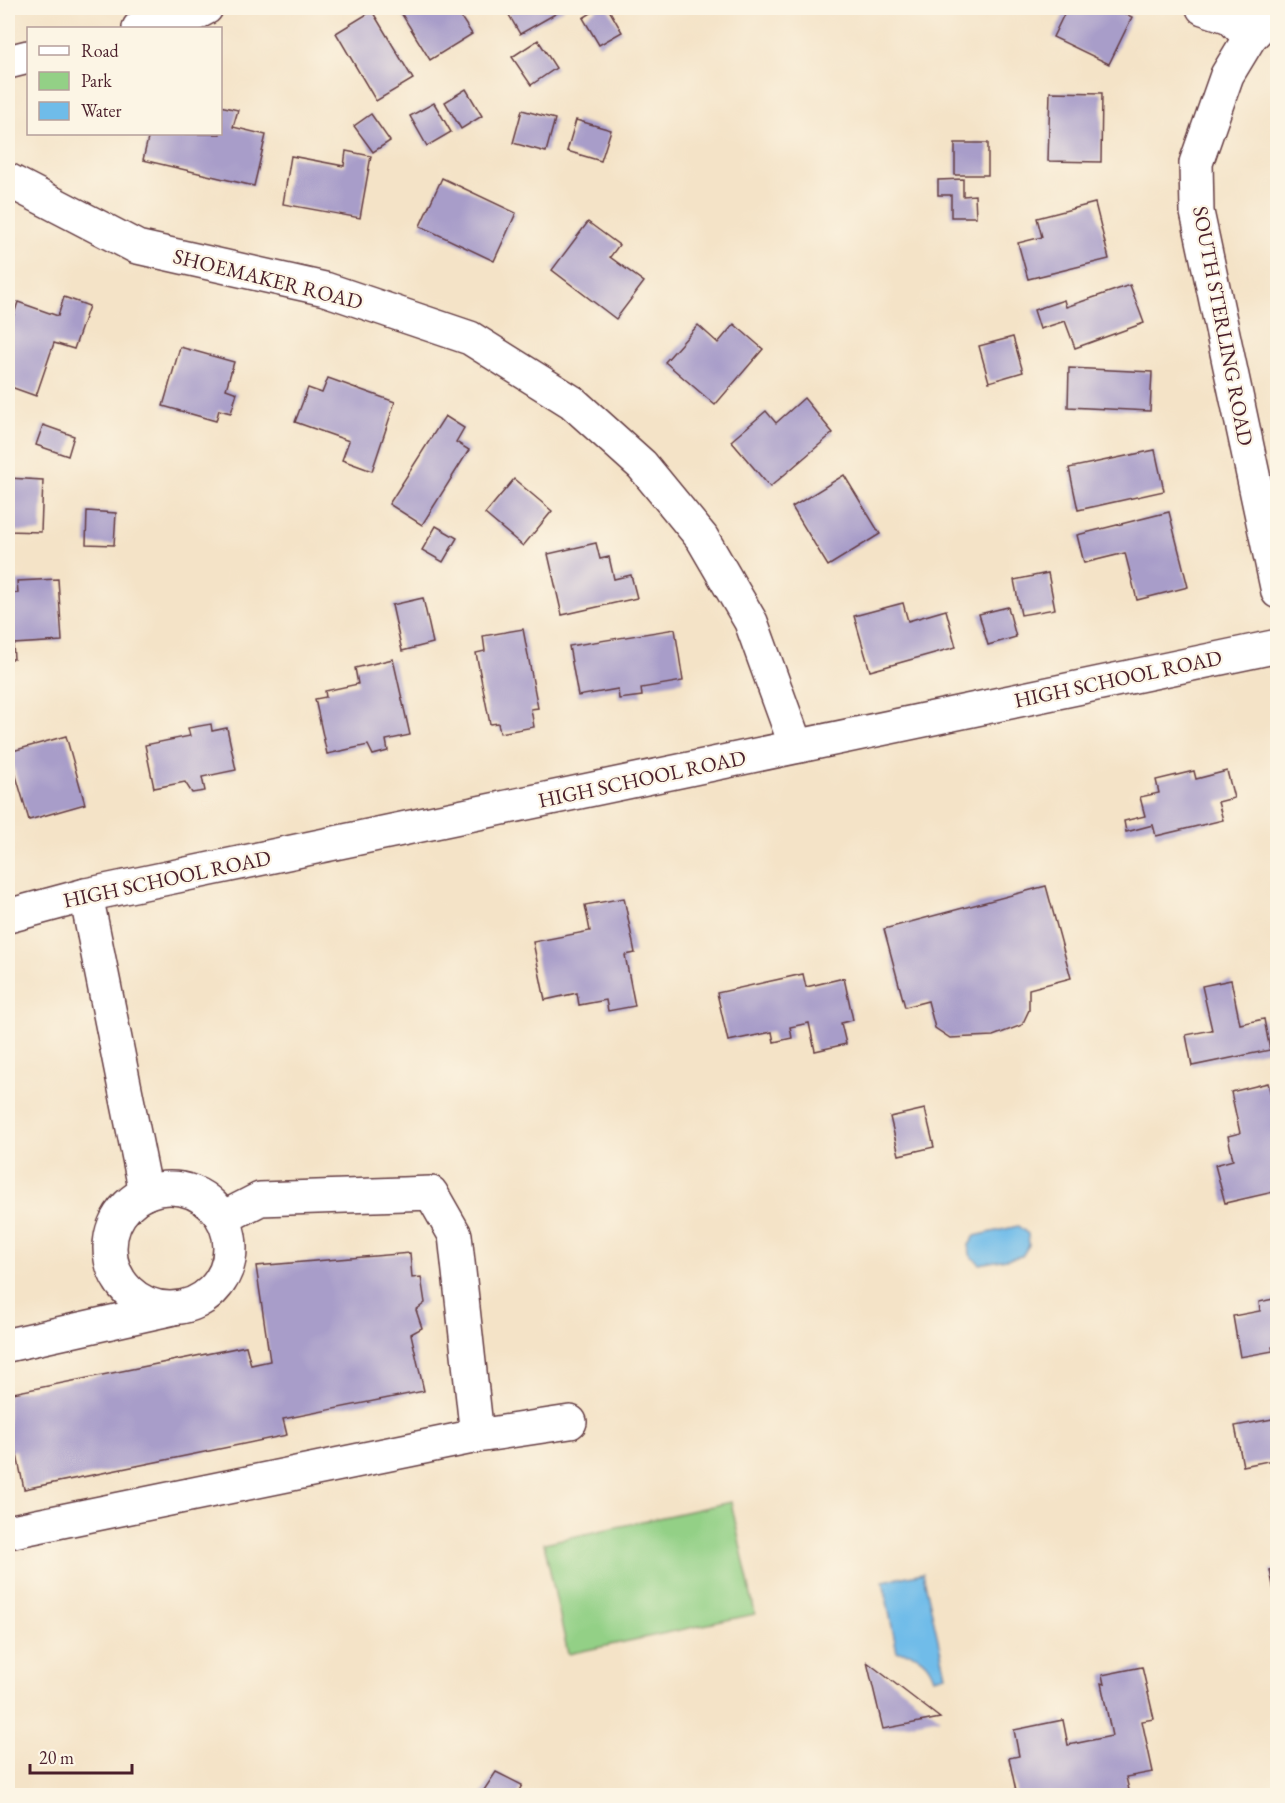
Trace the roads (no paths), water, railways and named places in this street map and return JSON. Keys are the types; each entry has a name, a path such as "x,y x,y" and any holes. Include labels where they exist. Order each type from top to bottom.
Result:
{"street":[{"path":"143,27 193,15 206,8"},
{"path":"1203,8 1230,17 1250,36"},
{"name":"SOUTH STERLING ROAD","path":"1278,8 1250,36 1227,75 1196,163 1197,212 1278,592"},
{"path":"8,62 27,57"},
{"name":"SHOEMAKER ROAD","path":"8,180 137,247 325,289 470,338 572,402 642,465 702,538 751,622 796,746"},
{"name":"HIGH SCHOOL ROAD","path":"8,916 86,895 1278,646"},
{"path":"86,895 146,1193"},
{"path":"8,1345 191,1305 209,1294 223,1278 230,1258 230,1238 223,1218 211,1204 189,1191 163,1188 146,1193 129,1204 116,1221 110,1240 111,1261 119,1280 132,1295 151,1305 171,1308"},
{"path":"223,1218 260,1199 431,1193 455,1235 477,1436"},
{"path":"8,1532 477,1436 570,1422"}],"water":[{"path":"1018,1226 1028,1234 1029,1245 1022,1256 980,1264 970,1255 969,1245 975,1236"},
{"path":"923,1573 946,1675 934,1678 925,1661 910,1653 897,1652 883,1581"}]}
